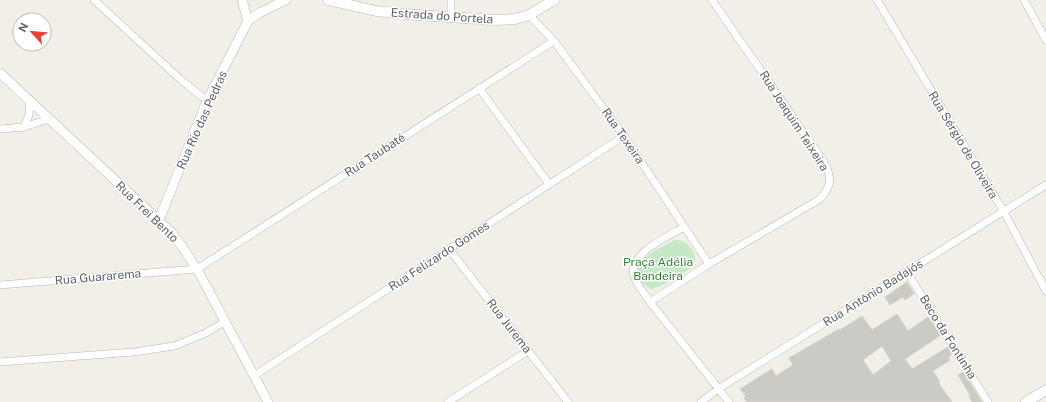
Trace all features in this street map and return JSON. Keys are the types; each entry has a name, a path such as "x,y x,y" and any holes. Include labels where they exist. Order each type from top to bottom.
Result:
{"main road":[{"name":"Estrada do Portela","path":"328,0 345,2 376,11 496,20 515,19 529,15 539,5 554,0"},
{"path":"1026,402 1046,390"}],"street":[{"path":"94,0 180,79 208,102"},
{"path":"242,0 248,21 259,13 286,0"},
{"path":"451,0 451,16"},
{"name":"Rua Joaquim Teixeira","path":"650,302 709,264 820,199 827,191 830,182 830,174 826,165 712,0"},
{"name":"Rua Sérgio de Oliveira","path":"877,0 1004,212 1046,291"},
{"path":"1024,0 1046,40"},
{"name":"Rua Texeira","path":"529,15 554,41 624,136 709,264"},
{"name":"Rua Rio das Pedras","path":"159,220 208,102 248,21"},
{"name":"Rua Taubaté","path":"197,269 554,41"},
{"name":"Rua Frei Bento","path":"0,73 159,220 181,244 197,269 224,322 255,375 268,402"},
{"path":"479,88 549,184"},
{"path":"24,127 29,115 30,100"},
{"path":"0,129 24,127 49,119"},
{"name":"Rua Felizardo Gomes","path":"255,375 624,136"},
{"name":"Rua Antônio Badajós","path":"701,402 718,388 1046,186"},
{"path":"684,226 643,253 637,261 634,274 639,286 650,302 729,402"},
{"name":"Rua Jurema","path":"450,249 568,402"},
{"name":"Rua Guararema","path":"0,285 197,269"},
{"name":"Beco da Fontinha","path":"907,272 988,402"},
{"path":"0,362 134,352 174,346 206,333 224,322"},
{"path":"448,402 528,351"}],"green space":[{"name":"Praça Adélia Bandeira","path":"675,240 688,244 695,256 695,261 690,268 674,279 651,289 641,281 637,274 638,267 642,260 649,254"}],"building":[{"path":"907,282 914,294 905,300 903,297 890,305 885,297"},
{"path":"897,314 908,331 928,317 941,335 905,359 912,369 948,347 952,354 948,357 950,360 933,371 940,382 938,382 952,402 747,402 744,398 746,396 740,389 772,369 776,376 793,365 789,358 862,316 872,330","holes":["882,346 891,361 873,375 863,360"]},
{"path":"963,372 982,402 972,402 969,396 970,395 958,375"}]}
